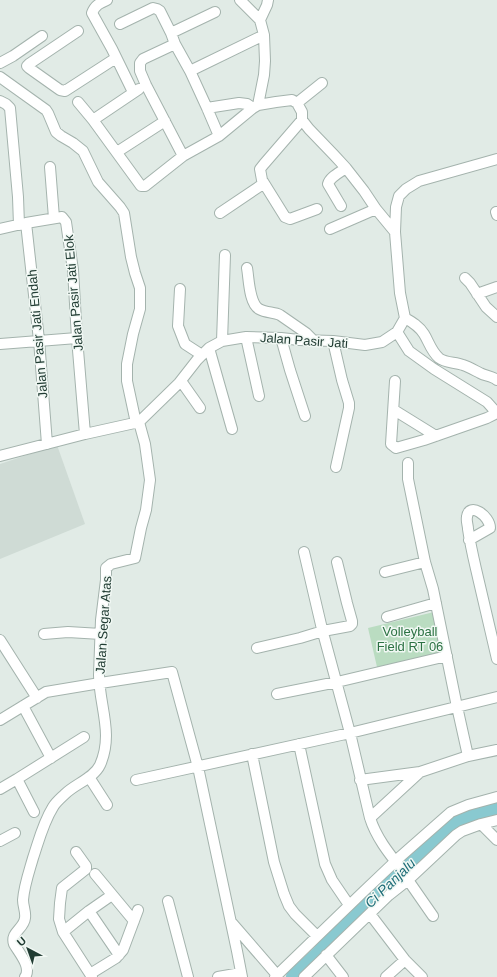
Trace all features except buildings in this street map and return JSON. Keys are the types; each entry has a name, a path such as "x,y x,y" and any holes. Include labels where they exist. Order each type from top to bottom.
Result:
{"street":[{"path":"108,0 94,8 92,13 133,92"},
{"path":"240,0 260,20 264,35 264,75 256,107"},
{"path":"260,20 267,6 268,0"},
{"path":"120,24 154,8 160,11 219,136"},
{"path":"171,33 215,12"},
{"path":"78,31 29,64 28,68 60,90 64,91 116,58"},
{"path":"190,72 264,35"},
{"path":"0,63 42,36"},
{"path":"175,44 143,59 140,63 140,71 183,156"},
{"path":"0,77 46,110 56,132 83,151 98,182 124,213 131,257 140,288 140,308 127,364 127,381 138,422 0,456"},
{"path":"297,103 322,83"},
{"path":"93,120 133,92 146,85"},
{"path":"78,102 141,186 145,186 183,156 219,136 256,107 292,100 297,103 302,112 302,120 346,168 395,232"},
{"name":"Jalan Pasir Jati Endah","path":"0,101 10,108 18,197 39,340 47,444"},
{"path":"207,108 239,103 256,107"},
{"path":"302,120 260,169 264,184 285,217 290,219 316,209"},
{"path":"116,152 165,121"},
{"path":"497,159 419,182 406,189 399,196 396,207 395,232 400,293 405,318 420,329 429,346 439,358 444,361 465,365 481,374 497,380"},
{"path":"50,167 54,218"},
{"path":"341,206 328,182 331,178 346,168"},
{"path":"220,213 264,184"},
{"path":"330,229 376,209"},
{"name":"Jalan Pasir Jati Elok","path":"0,229 62,217 66,222 74,270 77,338 85,434"},
{"path":"222,341 225,255"},
{"path":"247,268 251,296 256,306 264,311 277,313 306,333 313,340"},
{"path":"465,278 486,307 497,317"},
{"path":"476,294 497,287"},
{"path":"180,288 178,326 185,344 202,356"},
{"name":"Jalan Pasir Jati","path":"138,422 181,381 209,348 222,341 246,337 282,338 365,345 382,342 397,332 405,318"},
{"path":"395,381 391,444 396,448 436,436 495,414 495,411 487,402 434,369 409,351 397,332"},
{"path":"246,337 259,396"},
{"path":"0,344 77,338"},
{"path":"282,338 290,370 305,416"},
{"path":"333,342 349,403 336,467"},
{"path":"209,348 232,429"},
{"path":"181,381 200,408"},
{"path":"394,410 436,436"},
{"name":"Jalan Segar Atas","path":"25,977 27,974 27,966 14,944 13,936 25,922 23,901 28,876 43,825 54,806 68,791 89,777 100,766 105,750 106,722 99,683 101,620 106,568 111,564 135,558 146,510 150,480 145,444 138,422"},
{"path":"408,463 408,479 468,756"},
{"path":"469,540 497,656"},
{"path":"304,552 373,828 380,841 433,916"},
{"path":"257,648 323,631 350,626 352,624 337,562"},
{"path":"385,572 425,562"},
{"path":"387,617 436,603"},
{"path":"44,634 68,632 101,634"},
{"path":"0,640 4,653 37,698"},
{"path":"277,694 337,682 446,656"},
{"path":"0,720 46,692 172,672 198,767 241,975 218,977"},
{"path":"136,780 299,744 497,697"},
{"path":"23,706 51,758"},
{"path":"0,789 84,737"},
{"path":"299,744 325,864 332,880 349,905"},
{"path":"360,780 420,772 468,756 497,750"},
{"path":"252,754 274,862 284,894 289,906 295,914 317,936"},
{"path":"370,818 420,772"},
{"path":"89,777 107,805"},
{"path":"17,779 34,812"},
{"path":"231,921 276,976 349,905 397,864 451,812 468,804 497,797"},
{"path":"304,977 407,878 456,835 462,831 481,824 497,820"},
{"path":"481,824 497,840"},
{"path":"0,841 15,834"},
{"path":"76,852 86,866 85,870 64,886 61,891 59,919 63,932 91,976 116,958 123,950 138,910"},
{"path":"95,874 134,921"},
{"path":"63,932 112,895"},
{"path":"168,901 188,977"},
{"path":"89,911 119,955"},
{"path":"370,914 405,960 422,977"},
{"path":"326,955 343,977"},
{"path":"386,977 405,960"}],"shaded area":[{"path":"57,445 85,524 0,559 0,464"}],"green space":[{"name":"Volleyball Field RT 06","path":"434,612 441,653 377,667 368,628"}],"waterway":[{"name":"Ci Panjalu","path":"294,977 318,955 352,918 459,819 497,808"}]}
